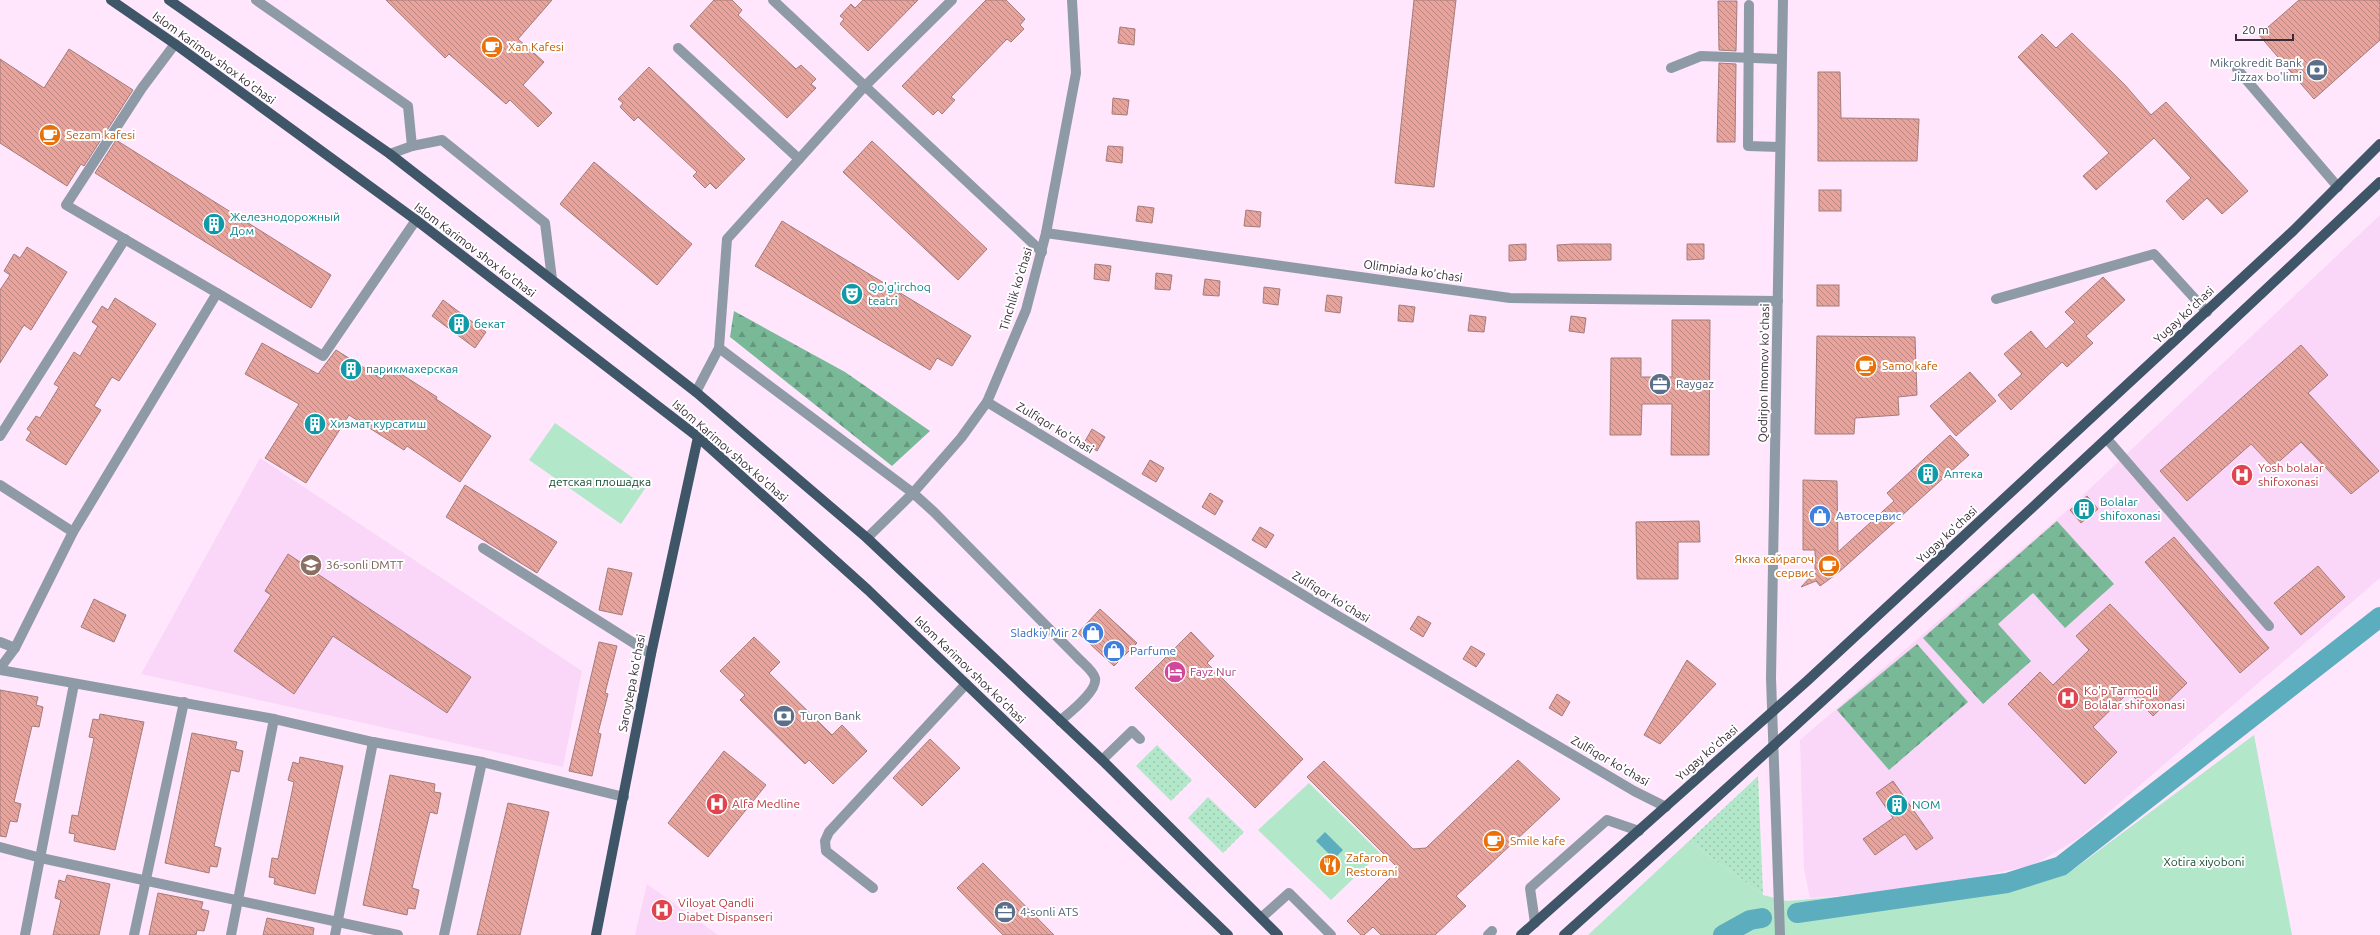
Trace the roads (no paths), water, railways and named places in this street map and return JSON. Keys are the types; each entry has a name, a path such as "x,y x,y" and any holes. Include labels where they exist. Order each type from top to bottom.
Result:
{"main road":[{"name":"Islom Karimov shox ko'chasi","path":"111,0 416,220 698,437 868,590 1228,935"},
{"name":"Islom Karimov shox ko'chasi","path":"169,0 390,154 696,392 867,538 1102,760 1278,935"},
{"name":"Yugay ko'chasi","path":"1521,935 1772,713 2207,312 2338,187 2380,144"},
{"path":"1564,935 1774,747 2107,440 2380,182"},
{"name":"Saroytepa ko'chasi","path":"596,935 624,797 650,654 698,437"}],"street":[{"path":"256,0 408,106 412,146"},
{"path":"773,0 864,87 1042,252"},
{"path":"696,392 719,348 727,239 864,87 952,0"},
{"name":"Tinchlik ko'chasi","path":"867,538 913,493 961,438 987,402 1026,310 1042,252 1076,73 1072,0"},
{"name":"Qodirjon Imomov ko'chasi","path":"1780,935 1772,713 1783,0"},
{"path":"1749,5 1748,146 1780,147"},
{"path":"174,44 142,88 66,204 323,356 416,220"},
{"path":"678,48 799,159"},
{"path":"1671,68 1701,56 1782,59"},
{"path":"2237,69 2338,187"},
{"path":"390,154 412,146 442,140 545,224 552,279"},
{"name":"Olimpiada ko'chasi","path":"1046,233 1510,298 1778,301"},
{"path":"0,436 125,239"},
{"path":"1996,299 2154,254 2207,312"},
{"path":"217,293 72,532 15,648 0,669 74,684 184,702 274,719 373,742 482,762 624,797"},
{"path":"719,348 913,493 946,524 1092,672 1095,680 1094,685 1082,702 1060,721"},
{"name":"Zulfiqor ko'chasi","path":"987,402 1328,610 1634,791 1666,807"},
{"path":"2107,440 2269,626"},
{"path":"0,485 72,532"},
{"path":"483,548 650,654"},
{"path":"0,642 15,648"},
{"path":"25,935 74,684"},
{"path":"873,888 826,851 825,841 829,832 966,684"},
{"path":"134,935 184,702"},
{"path":"231,935 274,719"},
{"path":"1102,760 1132,731 1140,739"},
{"path":"335,935 373,742"},
{"path":"444,935 482,762"},
{"path":"1535,923 1530,888 1607,820 1639,831"},
{"path":"0,847 41,858 398,935"},
{"path":"1261,918 1289,893 1331,935"}],"water":[{"path":"1325,832 1343,850 1334,859 1316,841"}],"waterway":[{"path":"1797,913 2007,883 2061,866 2380,617"},
{"path":"1723,935 1750,920 1762,918"}],"place":[{"name":"Xan Kafesi","path":"492,47"},
{"name":"Mikrokredit Bank Jizzax bo'limi","path":"2317,70"},
{"name":"Sezam kafesi","path":"50,135"},
{"name":"Железнодорожный Дом","path":"214,224"},
{"name":"Qo'g'irchoq teatri","path":"852,294"},
{"name":"бекат","path":"459,324"},
{"name":"Samo kafe","path":"1866,366"},
{"name":"парикмахерская","path":"351,369"},
{"name":"Raygaz","path":"1660,384"},
{"name":"Хизмат курсатиш","path":"315,424"},
{"name":"Аптека","path":"1928,474"},
{"name":"Yosh bolalar shifoxonasi","path":"2242,475"},
{"name":"Bolalar shifoxonasi","path":"2084,509"},
{"name":"Автосервис","path":"1820,516"},
{"name":"36-sonli DMTT","path":"311,565"},
{"name":"Якка кайрагоч сервис","path":"1829,566"},
{"name":"Sladkiy Mir 2","path":"1093,633"},
{"name":"Parfume","path":"1114,651"},
{"name":"Fayz Nur","path":"1175,672"},
{"name":"Ko'p Tarmoqli Bolalar shifoxonasi","path":"2068,698"},
{"name":"Turon Bank","path":"784,716"},
{"name":"Alfa Medline","path":"717,804"},
{"name":"NOM","path":"1897,805"},
{"name":"Smile kafe","path":"1494,841"},
{"name":"Zafaron Restorani","path":"1330,865"},
{"name":"Viloyat Qandli Diabet Dispanseri","path":"662,910"},
{"name":"4-sonli ATS","path":"1005,912"}],"park label":[{"name":"детская плошадка","path":"600,482"},
{"name":"Xotira xiyoboni","path":"2204,862"}]}
